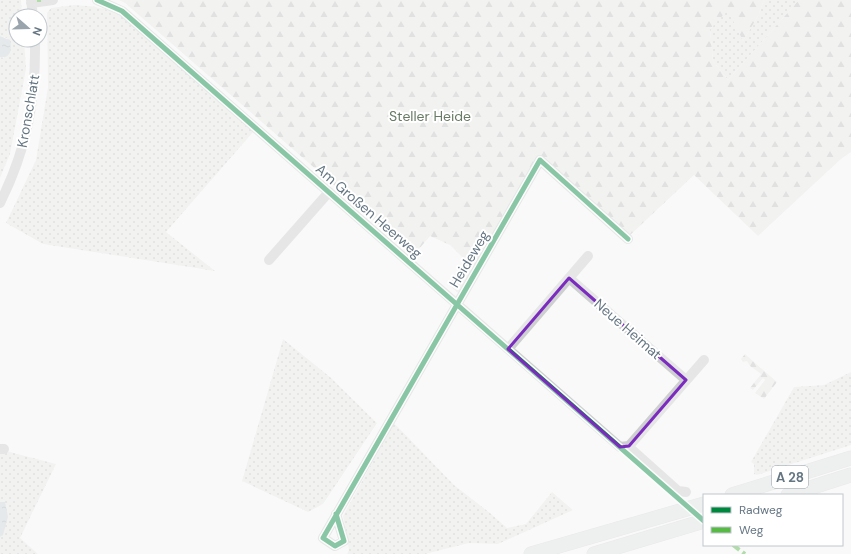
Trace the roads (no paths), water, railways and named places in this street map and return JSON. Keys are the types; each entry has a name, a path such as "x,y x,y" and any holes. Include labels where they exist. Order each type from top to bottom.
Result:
{"highway":[{"name":"A 28","path":"735,494 851,458"},
{"name":"A 28","path":"791,494 851,475"},
{"path":"531,554 703,504"},
{"path":"594,554 703,521"}],"street":[{"path":"31,2 53,0"},
{"name":"Am Großen Heerweg","path":"97,0 122,12 508,349 625,446 631,449 678,491 686,492"},
{"name":"Kronschlatt","path":"0,203 20,156 28,128 33,98 35,48"},
{"name":"Heideweg","path":"336,514 540,160 628,239"},
{"path":"269,260 329,192"},
{"path":"508,349 588,256"},
{"name":"Neue Heimat","path":"569,278 686,380"},
{"path":"625,446 704,360"}],"water":[{"path":"0,36 8,39 8,48 11,48 11,50 9,55 0,57"},
{"path":"0,502 5,502 8,517 3,535 0,537"}],"park label":[{"name":"Steller Heide","path":"430,116"}]}
